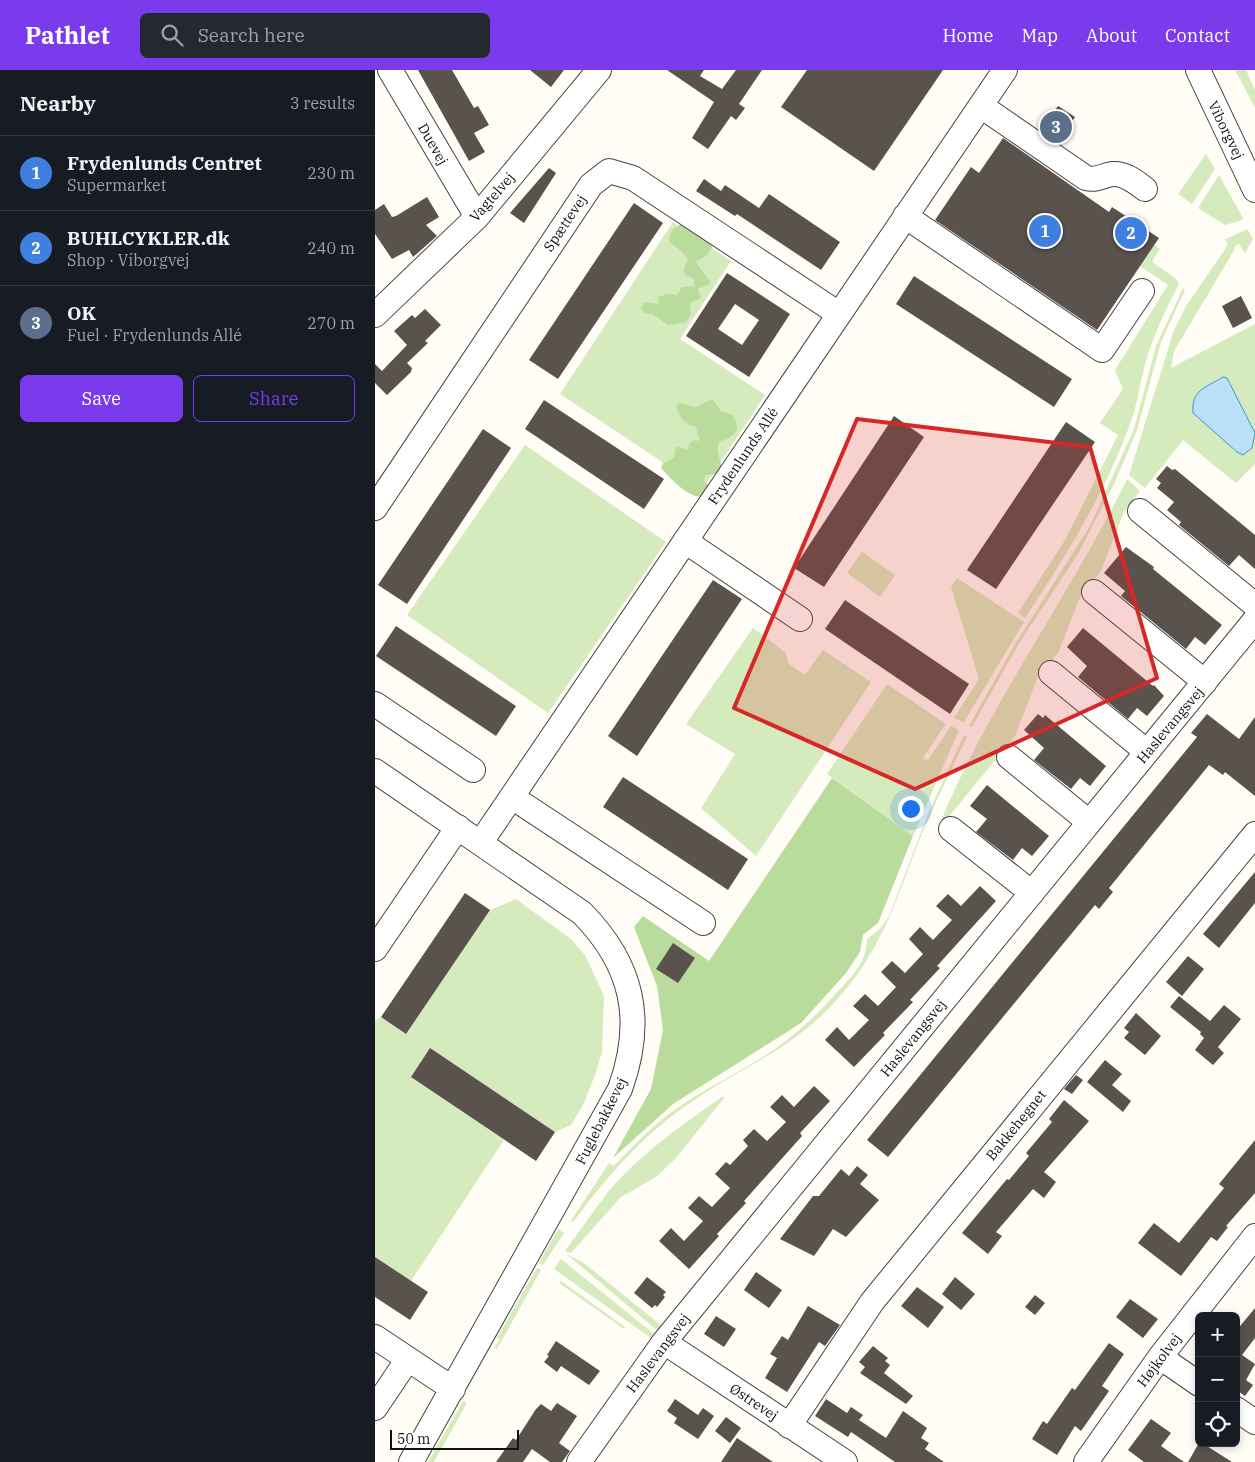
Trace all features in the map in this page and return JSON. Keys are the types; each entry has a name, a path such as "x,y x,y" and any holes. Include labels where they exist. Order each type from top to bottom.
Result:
{"street":[{"name":"Duevej","path":"390,70 477,218"},
{"name":"Vagtelvej","path":"375,315 477,218 599,70"},
{"name":"Frydenlunds Allé","path":"481,842 1005,70"},
{"name":"Viborgvej","path":"1198,70 1255,190"},
{"path":"981,106 1086,178 1093,180 1113,174 1121,175 1145,189"},
{"name":"Spættevej","path":"375,508 591,185 609,171 620,172 633,178 839,314"},
{"path":"905,216 1102,350 1142,291"},
{"path":"1140,511 1255,605"},
{"path":"685,541 800,620"},
{"path":"1094,592 1205,682"},
{"name":"Haslevangsvej","path":"579,1462 664,1342 1255,620"},
{"path":"1051,673 1147,752"},
{"path":"375,704 473,770"},
{"path":"1009,757 1089,822"},
{"name":"Fuglebakkevej","path":"375,771 582,913 607,940 620,965 629,991 632,1041 626,1073 613,1104 411,1462"},
{"path":"512,797 703,923"},
{"path":"375,950 458,827"},
{"path":"951,828 1032,894"},
{"name":"Bakkehegnet","path":"789,1426 872,1302 1255,834"},
{"name":"Højkolvej","path":"1086,1462 1160,1357 1255,1236"},
{"path":"375,1337 453,1389"},
{"name":"Østrevej","path":"664,1342 837,1460"},
{"path":"1160,1357 1195,1381"},
{"path":"375,1408 408,1359"},
{"path":"1240,1412 1255,1422"}],"highlighted area":[{"path":"857,419 1090,447 1157,678 915,789 734,708"}],"green space":[{"path":"1235,70 1246,70 1255,90 1255,108"},
{"path":"1206,154 1215,169 1192,204 1178,194"},
{"path":"1219,175 1243,218 1242,220 1225,225 1198,208"},
{"path":"673,222 731,261 680,339 765,395 703,489 560,394"},
{"path":"681,224 690,226 714,244 706,256 696,262 710,281 709,284 698,289 701,298 690,303 691,315 686,322 668,325 652,314 645,313 641,308 644,302 659,304 658,297 668,294 677,295 682,287 694,286 694,279 684,273 684,268 688,261 686,257 669,240 672,230"},
{"path":"1248,230 1253,239 1245,253 1239,244 1234,247 1235,249 1174,351 1171,368 1255,324 1255,464 1236,483 1183,440 1145,488 1129,475 1174,330 1186,306 1224,251 1228,243 1224,240"},
{"path":"1154,245 1160,249 1152,262 1175,278 1179,284 1153,341 1133,416 1109,475 1070,548 1025,618 1018,613 1065,540 1118,435 1100,423 1123,389 1115,370 1168,285 1140,266"},
{"path":"1183,288 1185,290 1161,342 1137,430 1114,484 1078,554 1018,645 972,727 969,726 1014,646 1090,526 1134,429 1156,346"},
{"path":"712,399 720,410 732,415 736,420 737,429 729,438 719,442 717,449 722,468 719,474 705,475 704,482 710,486 703,497 692,494 680,487 661,468 663,463 674,458 676,446 688,450 689,444 694,440 700,441 696,427 683,420 676,406 679,403 696,407"},
{"path":"525,445 666,542 548,713 407,615"},
{"path":"1127,479 1140,491 1124,512 1101,571 1081,595 1058,653 1038,677 1015,736 942,825 940,823 960,778 982,735 1081,565"},
{"path":"862,552 895,575 880,597 847,573"},
{"path":"957,578 1024,622 964,722 954,718 979,679 951,587"},
{"path":"753,628 785,652 789,664 805,675 823,650 871,682 756,856 701,808 735,754 686,724"},
{"path":"887,684 946,724 922,759 928,760 951,726 959,730 913,836 827,774"},
{"path":"964,735 967,737 926,824 886,925 863,966 849,985 816,1021 800,1034 714,1087 661,1125 629,1154 574,1221 570,1222 609,1163 614,1166 650,1130 673,1111 782,1044 811,1019 854,974 865,954 867,939 881,928 889,916 928,814"},
{"path":"832,778 913,836 878,923 863,935 860,952 846,973 801,1023 673,1104 613,1158 651,1089 663,1030 657,986 634,927 643,916 709,961"},
{"path":"516,899 571,939 585,955 604,996 602,1052 584,1103 571,1125 555,1132 430,1049 411,1077 504,1140 411,1281 375,1257 375,1021 381,1017 406,1034 490,910"},
{"path":"722,1097 725,1097 675,1159 656,1177 621,1197 571,1253 565,1251 620,1178 677,1129"},
{"path":"558,1229 564,1233 543,1265 539,1263"},
{"path":"565,1253 584,1263 662,1326 658,1331"},
{"path":"561,1259 654,1334 651,1338 554,1269"},
{"path":"537,1268 541,1270 497,1349 494,1348 500,1340 497,1338"},
{"path":"561,1281 625,1327 624,1329 559,1283"},
{"path":"463,1401 467,1403 434,1462 428,1462"}],"water":[{"path":"1223,377 1227,378 1255,433 1252,448 1243,455 1237,452 1193,413 1194,399 1197,394"}],"building":[{"path":"418,70 452,70 474,108 478,106 489,125 474,133 485,152 469,161"},
{"path":"530,70 564,70 551,87"},
{"path":"667,70 704,70 700,76 722,89 736,70 762,70 739,104 745,108 736,120 731,116 708,149 692,138 714,102"},
{"path":"807,70 943,70 874,171 781,107"},
{"path":"1058,106 1075,117 1058,142 1041,130"},
{"path":"1003,138 1109,212 1112,207 1159,238 1097,330 935,220 971,167 979,173"},
{"path":"549,168 556,173 524,223 510,213"},
{"path":"704,179 721,191 725,185 759,208 769,194 840,242 821,270 737,214 735,216 696,191"},
{"path":"427,197 439,217 426,225 437,236 413,257 409,250 392,259 375,234 375,210 384,204 392,217 396,216"},
{"path":"634,203 663,223 558,379 529,360"},
{"path":"727,273 790,314 749,377 686,336","holes":["735,304 759,320 742,345 718,329"]},
{"path":"914,276 1072,379 1054,407 896,304"},
{"path":"1241,296 1252,318 1233,328 1222,306"},
{"path":"425,309 441,325 425,341 428,343 407,363 412,368 411,372 387,395 375,383 375,364 382,371 407,345 394,331 412,315 415,318"},
{"path":"544,400 664,479 644,509 525,429"},
{"path":"894,416 924,437 824,587 794,568"},
{"path":"1066,422 1095,442 996,589 967,570"},
{"path":"483,429 511,448 407,604 378,585"},
{"path":"1167,466 1172,470 1175,469 1255,535 1255,569 1239,555 1229,566 1179,525 1181,522 1167,510 1174,502 1157,488 1161,483 1156,479"},
{"path":"1126,547 1154,567 1153,569 1222,625 1205,645 1195,637 1186,649 1121,596 1125,591 1104,573"},
{"path":"713,580 742,599 637,756 608,736"},
{"path":"845,600 969,684 950,714 825,629"},
{"path":"396,626 516,706 496,736 376,656"},
{"path":"1083,628 1154,685 1164,696 1147,716 1137,708 1128,719 1078,677 1087,666 1067,647"},
{"path":"1038,714 1043,718 1045,715 1106,766 1090,786 1080,778 1071,789 1034,760 1044,748 1024,730"},
{"path":"1207,714 1239,739 1255,717 1255,796 1225,772 1223,775 1209,765 1109,888 1113,892 1099,909 1095,905 888,1157 867,1140 1197,737 1191,733"},
{"path":"623,777 748,859 728,890 603,807"},
{"path":"987,785 1049,836 1032,856 1022,848 1013,860 976,832 987,819 970,806"},
{"path":"1255,872 1255,903 1219,948 1203,934"},
{"path":"980,886 996,901 937,966 940,968 910,1000 913,1002 883,1033 885,1035 854,1067 825,1040 837,1027 849,1040 869,1020 853,1006 865,994 878,1006 896,987 881,972 892,961 905,973 923,954 909,939 920,927 933,940 952,920 936,906 948,894 961,906"},
{"path":"465,893 490,910 406,1034 381,1017"},
{"path":"673,943 695,958 678,983 656,969"},
{"path":"1188,956 1204,969 1182,996 1166,982"},
{"path":"1179,996 1210,1021 1224,1005 1241,1019 1218,1047 1224,1053 1213,1065 1195,1050 1204,1038 1200,1034 1201,1032 1170,1007"},
{"path":"1136,1013 1161,1036 1145,1055 1124,1038 1129,1032 1124,1028"},
{"path":"430,1048 555,1132 536,1161 411,1077"},
{"path":"1105,1060 1122,1074 1112,1085 1131,1101 1123,1112 1087,1082"},
{"path":"1076,1075 1083,1080 1072,1094 1064,1089"},
{"path":"814,1086 830,1101 800,1133 802,1136 744,1201 746,1203 717,1234 719,1236 689,1269 659,1241 671,1228 684,1241 703,1221 688,1208 699,1196 712,1207 730,1188 715,1174 726,1162 730,1165 748,1146 743,1140 754,1129 767,1141 786,1122 770,1107 782,1095 794,1107"},
{"path":"1064,1100 1089,1121 1044,1172 1056,1182 1044,1198 1033,1189 996,1232 1002,1236 988,1254 962,1233 1029,1156 1026,1153 1052,1122 1049,1119"},
{"path":"1255,1140 1255,1193 1226,1226 1228,1227 1217,1241 1211,1237 1181,1276 1138,1243 1154,1223 1179,1243 1224,1188 1219,1184"},
{"path":"857,1166 868,1175 860,1184 879,1200 846,1237 833,1229 814,1256 780,1239 813,1196 819,1196 841,1169 849,1176"},
{"path":"375,1257 428,1292 410,1320 375,1297"},
{"path":"756,1272 782,1290 769,1308 744,1290"},
{"path":"647,1277 666,1292 663,1295 665,1297 657,1307 655,1305 652,1308 634,1293"},
{"path":"955,1277 975,1294 961,1310 942,1294"},
{"path":"917,1287 944,1307 928,1328 901,1306"},
{"path":"1035,1295 1045,1303 1035,1315 1025,1307"},
{"path":"1130,1299 1158,1319 1143,1338 1116,1317"},
{"path":"808,1306 840,1325 825,1346 819,1342 787,1392 765,1378 777,1358 770,1354 782,1336 788,1340"},
{"path":"1255,1308 1255,1338 1242,1355 1255,1364 1246,1380 1253,1385 1245,1396 1240,1392 1240,1326"},
{"path":"716,1316 736,1329 724,1347 704,1334"},
{"path":"556,1341 600,1371 589,1385 561,1366 557,1372 544,1362"},
{"path":"1109,1343 1124,1354 1102,1386 1109,1391 1081,1431 1075,1426 1057,1455 1032,1439 1043,1421 1047,1424 1072,1388 1075,1390"},
{"path":"873,1346 888,1358 885,1361 890,1365 884,1373 913,1396 906,1404 860,1373 865,1367 859,1362"},
{"path":"675,1399 698,1415 703,1408 714,1416 698,1439 674,1423 677,1418 667,1411"},
{"path":"826,1399 847,1413 851,1407 863,1415 859,1420 886,1438 903,1411 927,1428 921,1438 929,1443 925,1449 944,1462 895,1462 851,1432 848,1437 815,1416"},
{"path":"557,1403 577,1416 559,1443 570,1451 562,1462 550,1462 532,1449 523,1462 496,1462 513,1438 516,1440 541,1404 551,1411"},
{"path":"726,1417 741,1428 730,1443 715,1431"},
{"path":"1151,1419 1171,1433 1161,1446 1184,1462 1144,1462 1128,1450"},
{"path":"737,1438 773,1462 721,1462"},
{"path":"1197,1447 1208,1447 1232,1462 1188,1462"}],"place":[{"name":"OK","path":"1056,127"},
{"name":"Frydenlunds Centret","path":"1045,231"},
{"name":"BUHLCYKLER.dk","path":"1131,233"}]}
